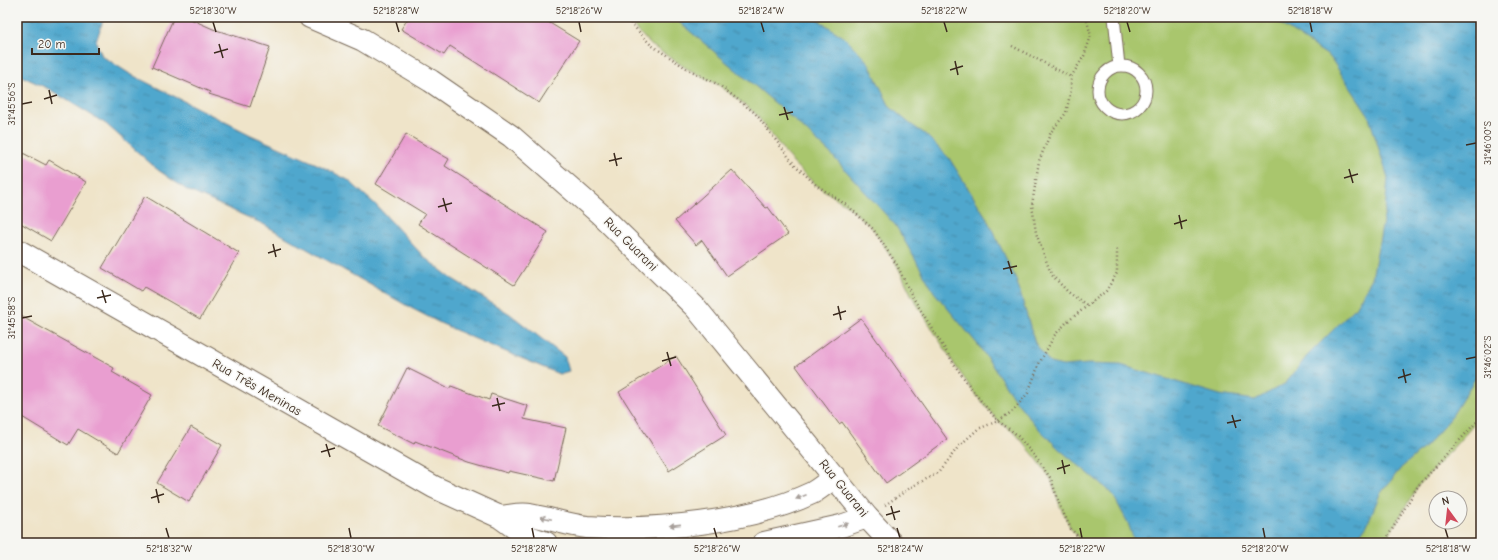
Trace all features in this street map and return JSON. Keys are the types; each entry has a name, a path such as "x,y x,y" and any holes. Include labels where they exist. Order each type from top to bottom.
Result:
{"street":[{"name":"Rua Guarani","path":"310,17 363,40 431,81 511,136 593,207 696,308 867,517 891,543"},
{"name":"Rua Trẽs Meninas","path":"17,250 434,488 500,517 526,536 546,543"},
{"name":"Rua Trẽs Meninas","path":"500,517 529,514 585,527 639,529 740,517 814,492 835,477"},
{"path":"764,543 841,526 867,517"}],"lane":[{"path":"1114,17 1119,66"},
{"path":"1119,66 1128,67 1136,71 1146,84 1146,92 1140,106 1134,111 1126,114 1118,114 1111,111 1100,100 1098,92 1099,83 1103,75 1119,66"}],"path":[{"path":"626,17 651,45 686,68 719,85 755,113 794,164 816,185 848,206 873,229 897,265 912,296 956,367 976,395 998,421 1016,434 1037,459 1051,479 1060,506 1071,529 1084,543"},
{"path":"1086,17 1091,36 1084,56 1071,77 1071,90 1066,113 1051,132 1038,162 1032,205 1036,233 1051,274 1068,292 1088,306"},
{"path":"1012,46 1071,77"},
{"path":"867,517 913,486 938,473 959,446 978,429 998,421 1013,411 1028,393 1048,344 1054,336 1067,322 1106,291 1117,273 1117,249"},
{"path":"1384,543 1418,486 1481,417"}],"green space":[{"path":"625,17 1481,17 1481,417 1418,486 1384,543 1084,543 1071,529 1060,506 1051,479 1037,459 1016,434 998,421 976,395 956,367 912,296 897,265 873,229 848,206 816,185 794,164 755,113 719,85 686,68 651,45"}],"water":[{"path":"17,17 104,17 96,42 102,56 130,74 251,135 319,165 348,180 376,205 424,257 451,278 510,314 565,357 569,371 559,374 440,323 263,224 187,190 158,170 106,124 49,89 17,74"},
{"path":"673,17 814,17 845,38 868,62 890,107 925,134 949,158 986,217 1016,279 1035,343 1050,363 1063,366 1088,364 1121,365 1220,395 1255,400 1286,383 1307,356 1355,308 1372,278 1385,211 1388,178 1368,114 1330,57 1270,17 1481,17 1481,369 1450,419 1426,446 1401,468 1380,494 1367,525 1354,543 1135,543 1128,523 1112,493 1059,449 1036,426 1016,401 979,346 934,292 896,226 829,152 781,108"}],"building":[{"path":"174,17 186,17 213,29 270,47 250,107 209,94 210,92 152,67"},
{"path":"409,17 540,17 579,41 539,103 450,46 444,55 401,29"},
{"path":"406,134 449,159 445,166 548,232 514,285 418,224 425,214 376,184"},
{"path":"17,150 46,165 49,160 86,182 51,241 17,221"},
{"path":"732,170 766,208 768,207 788,234 727,276 702,240 696,245 675,221"},
{"path":"145,196 239,253 200,319 144,287 141,291 102,268"},
{"path":"17,314 114,368 112,372 152,395 118,453 78,429 68,445 17,414"},
{"path":"861,318 947,439 886,483 842,422 839,424 796,366"},
{"path":"676,356 726,435 669,471 619,392"},
{"path":"407,368 449,389 451,386 489,400 491,394 528,406 524,419 566,428 554,481 509,471 508,473 469,462 415,441 414,444 378,426"},
{"path":"191,427 222,445 189,502 157,483"}]}
